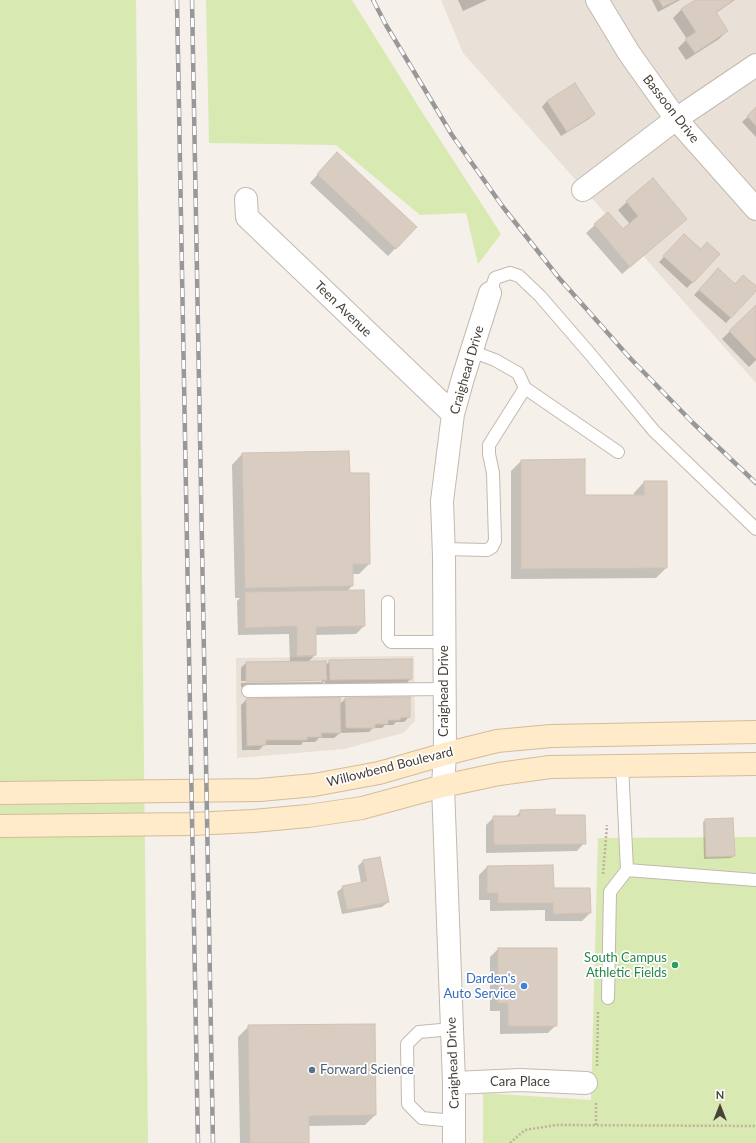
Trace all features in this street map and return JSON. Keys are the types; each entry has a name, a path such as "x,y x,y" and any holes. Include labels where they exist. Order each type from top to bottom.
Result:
{"main road":[{"name":"Willowbend Boulevard","path":"0,793 260,790 314,785 379,773 444,754 497,741 551,736 754,732"},
{"path":"0,826 253,822 362,808 443,786 499,774 550,767 754,764 754,732"},
{"path":"590,736 591,766"}],"street":[{"name":"Bassoon Drive","path":"597,0 629,52 676,119 756,209"},
{"path":"583,190 676,119 756,65"},
{"name":"Teen Avenue","path":"246,199 247,217 453,414"},
{"name":"Craighead Drive","path":"454,1143 454,1083 443,786 444,549 442,501 453,414 471,351 490,293"},
{"name":"Cara Place","path":"454,1083 520,1080 586,1083"}],"lane":[{"path":"490,293 496,278 510,273 519,276 540,296 654,431 756,529"},
{"path":"471,351 495,360 518,373 525,388 618,452"},
{"path":"444,549 487,550 492,547 495,541 493,473 489,454 489,445 525,388"},
{"path":"388,602 388,638 391,642 444,642"},
{"path":"248,691 444,689"},
{"path":"608,998 610,892 627,870 622,766"},
{"path":"627,870 756,880"},
{"path":"452,1029 420,1032 406,1044 408,1104 422,1118 454,1121"}],"path":[{"path":"510,1143 525,1130 556,1125 756,1126"}],"shaded area":[{"path":"441,0 756,0 756,383 463,53"},
{"path":"414,656 415,721 403,733 344,749 237,758 236,658"}],"green space":[{"path":"0,0 136,0 148,1143 0,1143"},
{"path":"206,0 352,0 501,234 478,264 466,213 420,215 336,145 209,143"},
{"name":"South Campus Athletic Fields","path":"756,837 756,1143 483,1143 483,1093 591,1100 598,838"}],"building":[{"path":"659,0 677,0 663,7"},
{"path":"695,0 734,0 716,12 728,31 695,53 685,39 696,32 681,9"},
{"path":"575,83 595,114 567,132 547,101"},
{"path":"756,107 756,126 747,116"},
{"path":"337,152 417,227 396,249 317,174"},
{"path":"653,178 687,219 630,267 594,224 608,212 623,229 638,216 626,201"},
{"path":"684,234 701,249 707,242 720,254 693,283 663,256"},
{"path":"718,268 735,284 743,275 756,286 756,291 731,318 699,290"},
{"path":"756,305 756,359 729,331"},
{"path":"349,451 350,473 369,473 370,564 353,564 353,586 245,588 242,453"},
{"path":"585,459 585,495 644,495 644,481 667,481 667,568 521,569 521,460"},
{"path":"364,590 365,626 316,627 316,655 297,656 297,626 245,628 245,592"},
{"path":"412,659 412,679 330,680 329,660"},
{"path":"326,661 327,680 246,682 246,662"},
{"path":"340,697 341,733 321,733 322,737 307,737 307,740 266,740 266,745 247,746 246,699"},
{"path":"410,697 410,717 400,718 400,720 388,720 388,724 375,724 375,728 346,728 345,698"},
{"path":"555,809 555,815 585,815 586,844 494,845 493,816 520,816 520,810"},
{"path":"733,818 735,856 706,857 705,819"},
{"path":"380,857 389,902 347,910 342,886 367,881 363,860"},
{"path":"553,865 554,888 590,888 591,913 553,914 553,903 498,903 498,893 487,893 487,866"},
{"path":"498,948 557,948 557,1026 508,1026 508,1003 498,1003"},
{"name":"Forward Science","path":"375,1024 376,1115 309,1116 309,1143 250,1143 248,1025"}],"railway":[{"path":"177,0 198,1143"},
{"path":"192,0 213,1143"},
{"path":"373,0 386,25 452,135 503,207 559,278 629,357 693,423 756,483"}],"place":[{"name":"South Campus Athletic Fields","path":"675,965"},
{"name":"Darden's Auto Service","path":"524,986"},
{"name":"Forward Science","path":"312,1070"}]}
